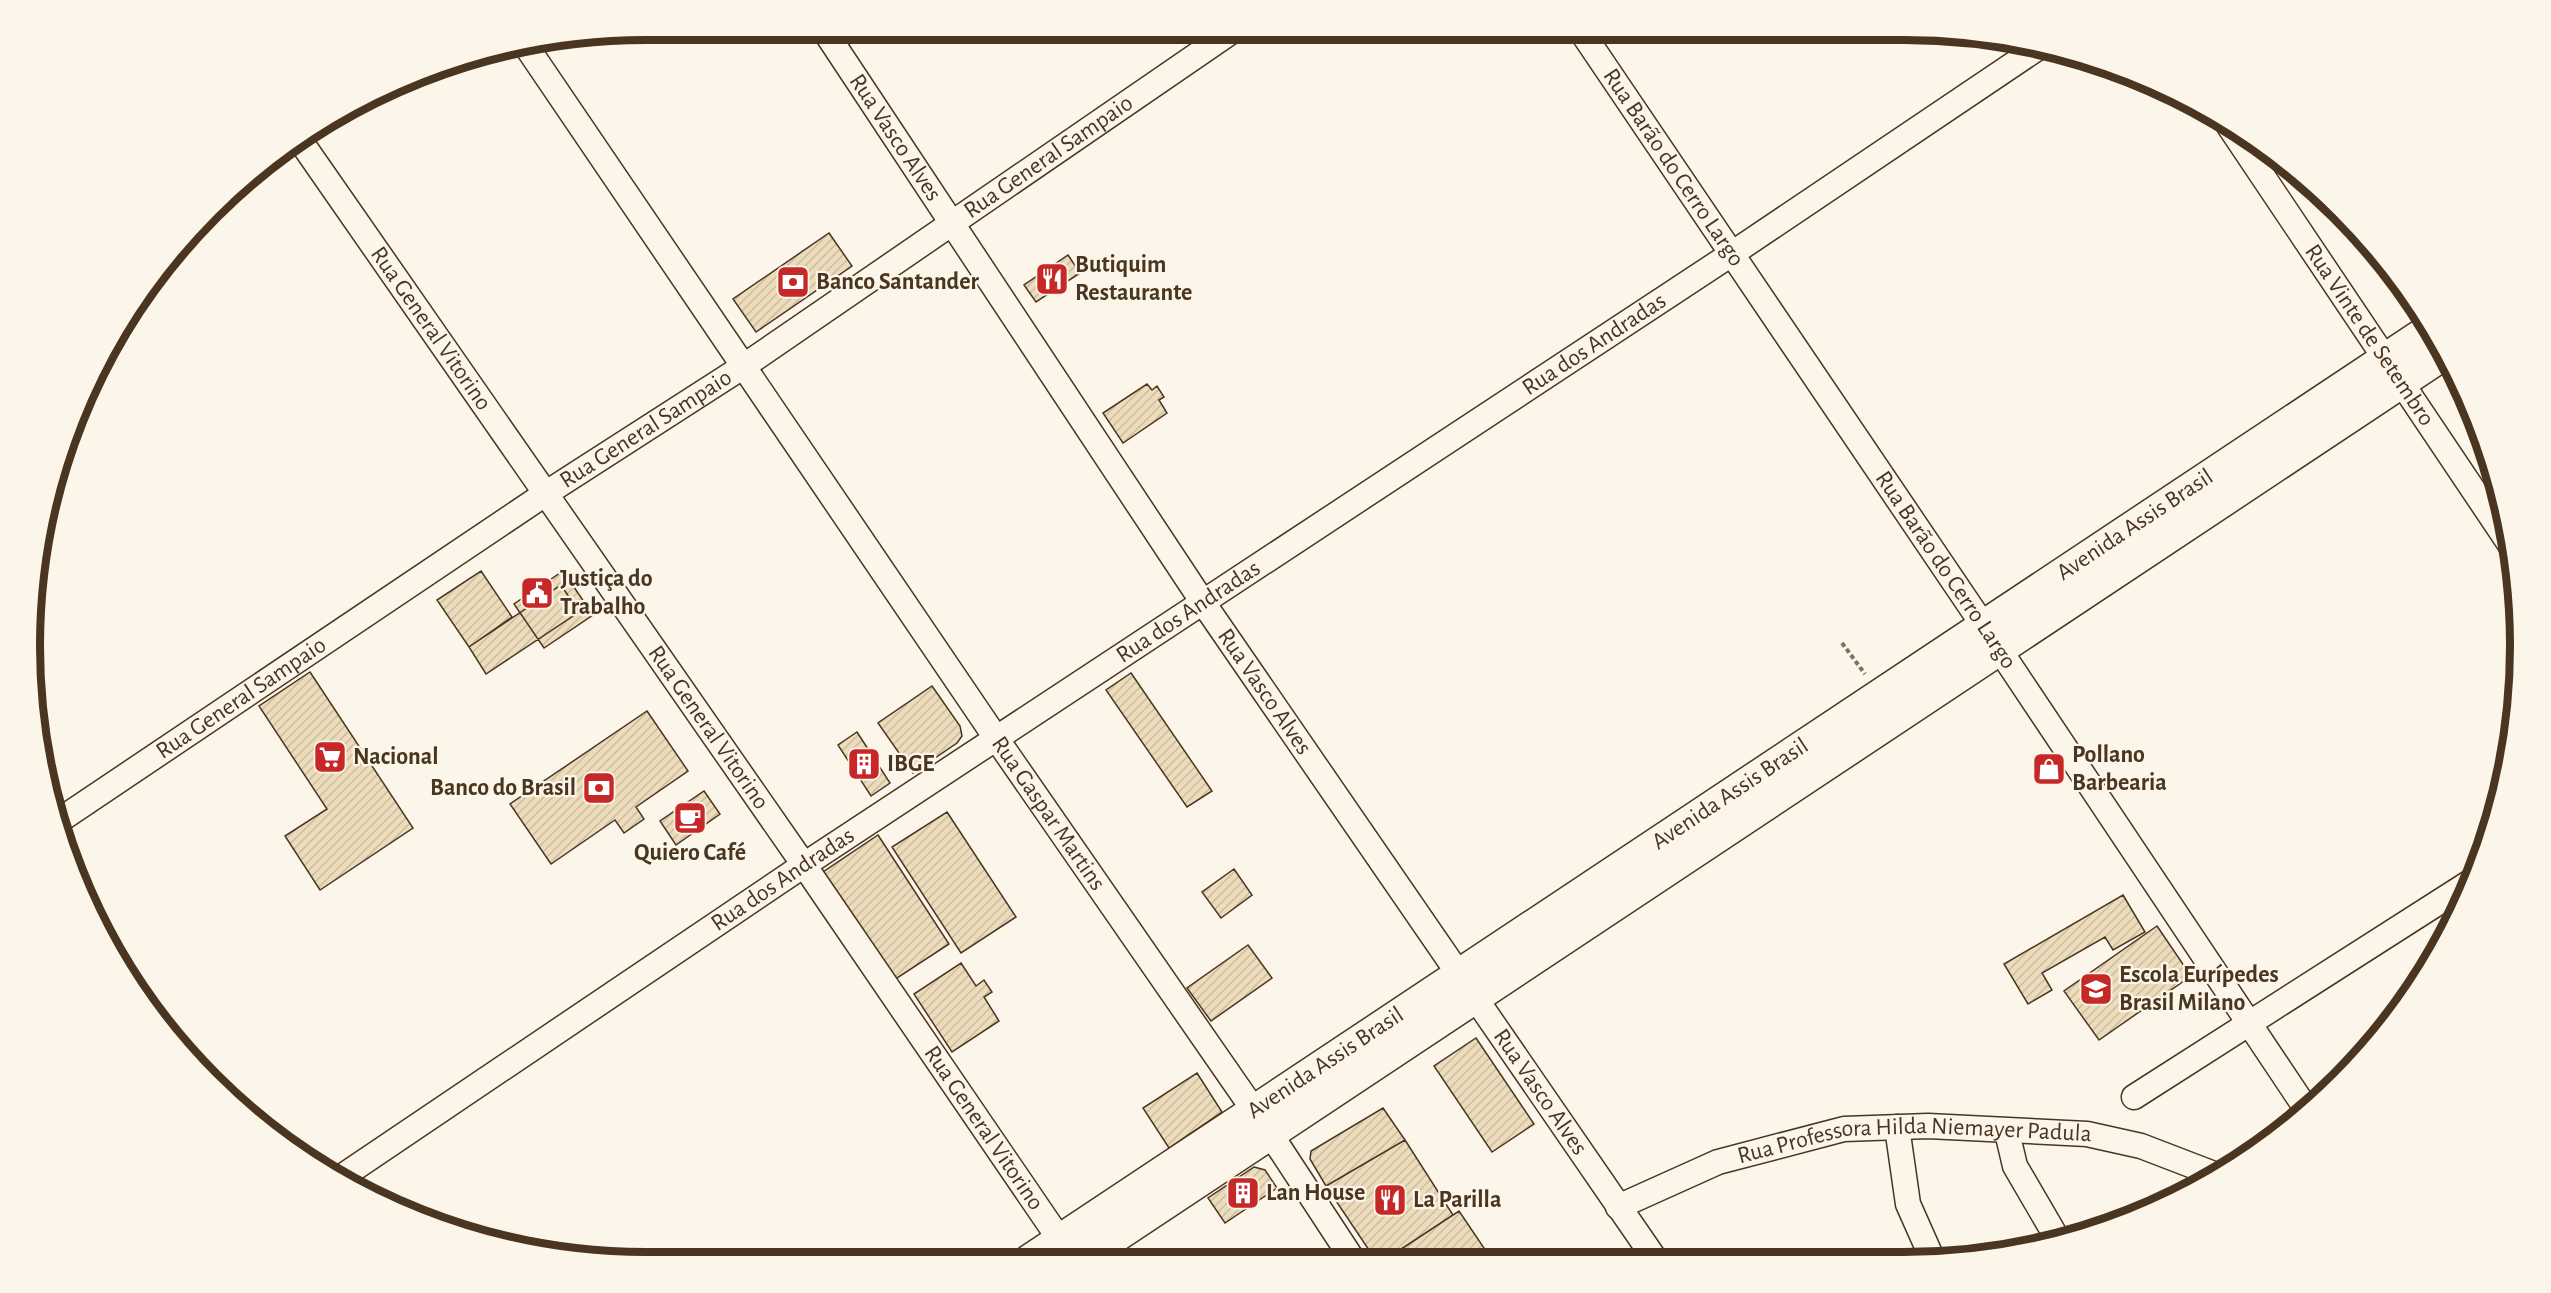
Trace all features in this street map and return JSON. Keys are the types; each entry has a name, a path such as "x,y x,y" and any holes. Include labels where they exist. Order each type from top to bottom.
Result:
{"main road":[{"name":"Avenida Assis Brasil","path":"1066,1250 1254,1111 2422,333"},
{"name":"Avenida Assis Brasil","path":"1093,1252 1476,1000 2437,359"},
{"path":"1764,771 1781,795"},
{"path":"1336,1056 1352,1082"}],"street":[{"name":"Rua Vasco Alves","path":"831,40 1202,601 1650,1252"},
{"name":"Rua General Sampaio","path":"65,816 545,494 744,366 1220,40"},
{"name":"Rua Barão do Cerro Largo","path":"1587,40 2000,649 2302,1103"},
{"name":"Rua Gaspar Martins","path":"530,52 996,738 1254,1111 1348,1252"},
{"name":"Rua dos Andradas","path":"347,1173 804,865 1733,253 2029,54"},
{"name":"Rua Vinte de Setembro","path":"2240,142 2499,528"},
{"name":"Rua General Vitorino","path":"305,147 804,865 1066,1250"},
{"path":"2134,1097 2459,891"},
{"path":"1897,1126 1908,1204 1929,1251"},
{"name":"Rua Professora Hilda Niemayer Padula","path":"1618,1208 1718,1162 1844,1129 1897,1126 2087,1134 2141,1146 2207,1171"},
{"path":"2007,1132 2015,1166 2054,1234"}],"path":[{"path":"1842,643 1880,694"}],"building":[{"name":"Banco Santander","path":"829,233 852,266 756,332 733,299"},
{"name":"Butiquim Restaurante","path":"1068,255 1080,273 1036,302 1024,285"},
{"path":"1147,384 1152,390 1157,386 1164,397 1159,400 1167,413 1123,443 1103,413"},
{"path":"481,571 512,617 469,647 437,600"},
{"path":"563,571 593,615 544,648 514,604"},
{"path":"561,585 579,612 486,674 469,647"},
{"name":"Nacional","path":"310,672 413,828 320,890 285,836 327,809 259,706"},
{"path":"1131,673 1212,791 1187,807 1106,690"},
{"path":"932,686 960,726 962,736 957,743 913,773 878,723"},
{"name":"Banco do Brasil","path":"647,711 688,771 636,807 644,819 624,833 615,820 551,864 510,804"},
{"name":"IBGE","path":"857,732 890,783 871,796 838,745"},
{"name":"Quiero Café","path":"704,791 720,814 676,845 660,821"},
{"path":"947,812 1016,917 961,953 892,847"},
{"path":"878,835 949,944 891,982 820,874"},
{"path":"1234,869 1252,895 1221,918 1202,892"},
{"path":"2123,895 2145,932 2113,950 2105,937 2042,973 2052,990 2028,1004 2004,964"},
{"path":"2157,926 2191,976 2099,1040 2064,991"},
{"path":"1248,945 1272,978 1211,1021 1187,988"},
{"path":"961,963 976,986 984,980 992,992 984,997 999,1021 952,1052 914,994"},
{"path":"1476,1038 1534,1124 1492,1152 1434,1066"},
{"path":"1197,1073 1222,1112 1169,1148 1143,1108"},
{"path":"1383,1108 1405,1140 1326,1186 1310,1159 1311,1151"},
{"name":"La Parilla","path":"1405,1140 1453,1215 1397,1252 1370,1252 1326,1186"},
{"name":"Lan House","path":"1254,1167 1265,1170 1277,1188 1225,1223 1208,1198"},
{"path":"1459,1211 1484,1248 1479,1252 1397,1252"}],"place":[{"name":"Butiquim Restaurante","path":"1052,279"},
{"name":"Banco Santander","path":"793,282"},
{"name":"Justiça do Trabalho","path":"537,593"},
{"name":"Nacional","path":"330,757"},
{"name":"IBGE","path":"864,764"},
{"name":"Pollano Barbearia","path":"2049,769"},
{"name":"Banco do Brasil","path":"599,788"},
{"name":"Quiero Café","path":"690,818"},
{"name":"Escola Eurípedes Brasil Milano","path":"2096,989"},
{"name":"Lan House","path":"1243,1193"},
{"name":"La Parilla","path":"1390,1200"}]}
